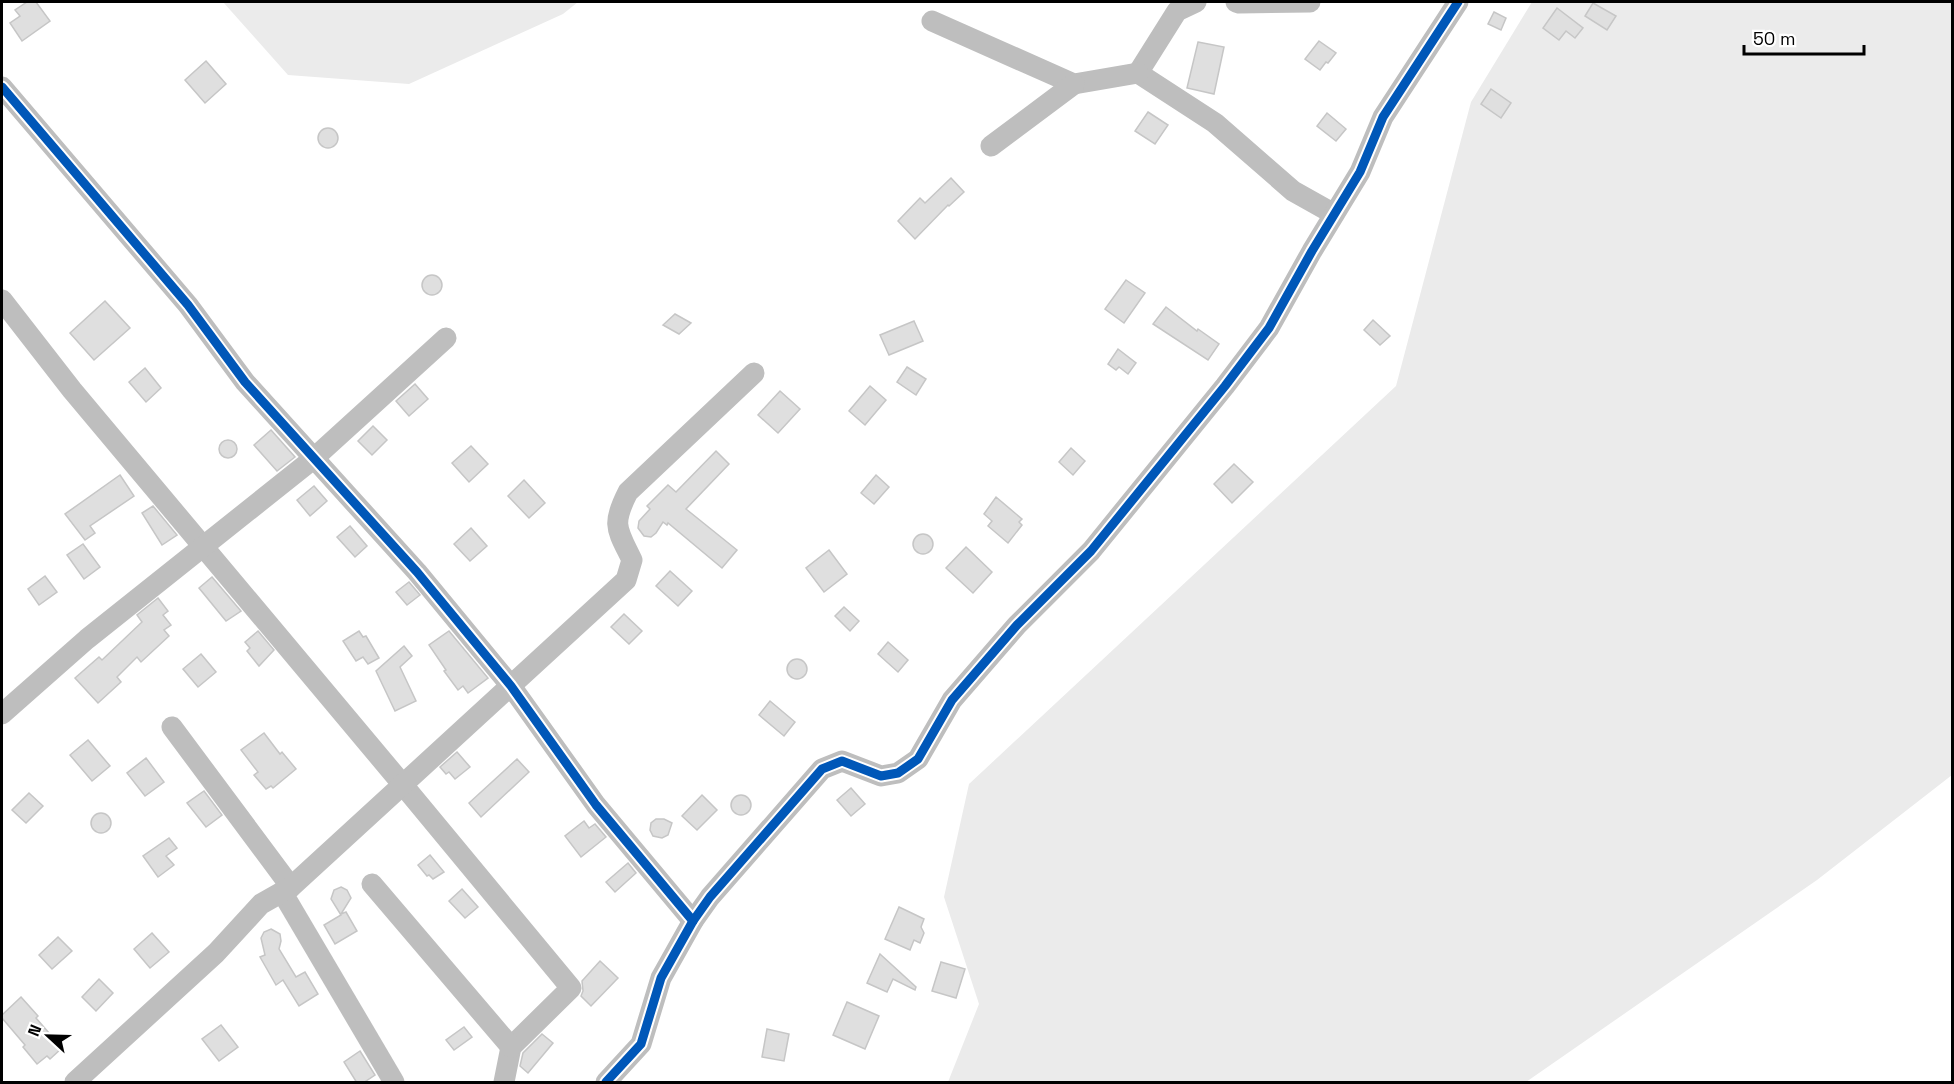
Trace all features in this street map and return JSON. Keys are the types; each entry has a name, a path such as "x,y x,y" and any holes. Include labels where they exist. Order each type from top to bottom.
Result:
{"street":[{"path":"1138,73 1177,11 1196,2"},
{"path":"1236,2 1310,2"},
{"path":"606,1083 641,1044 661,978 693,921 710,897 822,769 842,761 881,776 898,773 918,759 952,700 1017,625 1091,551 1233,376 1269,328 1360,172 1383,117 1458,2"},
{"path":"932,21 1074,84"},
{"path":"991,146 1074,84 1138,73 1215,123 1293,191 1334,214"},
{"path":"2,87 188,305 245,382 417,572 511,686 597,806 693,921"},
{"path":"2,300 72,390 404,785 571,988 511,1047 504,1083"},
{"path":"2,714 87,639 313,459 446,338"},
{"path":"75,1083 216,953 261,904 287,889 404,785 626,580 632,560 616,528 618,512 628,492 754,373"},
{"path":"172,727 287,889 394,1083"},
{"path":"372,884 511,1047"}],"shaded area":[{"path":"223,2 578,2 563,14 409,84 288,75"},
{"path":"1532,2 1952,2 1952,775 1817,880 1526,1082 948,1082 979,1004 944,897 969,784 1396,386 1471,102"}],"building":[{"path":"27,2 36,2 50,21 22,41 10,23 20,16 15,10"},
{"path":"1593,3 1616,16 1607,30 1585,16"},
{"path":"1557,8 1583,28 1575,38 1566,31 1559,40 1543,28"},
{"path":"1494,12 1506,18 1501,30 1488,24"},
{"path":"1319,41 1336,53 1320,70 1305,59"},
{"path":"1198,42 1224,47 1214,94 1187,88"},
{"path":"206,61 226,84 205,103 185,80"},
{"path":"1491,89 1511,103 1501,118 1481,104"},
{"path":"1148,112 1168,125 1155,144 1135,131"},
{"path":"1327,113 1346,129 1336,141 1317,126"},
{"path":"324,128 332,128 338,134 338,142 332,148 324,148 318,142 318,134"},
{"path":"951,178 964,192 915,239 898,221 920,198 925,203"},
{"path":"428,275 436,275 442,281 442,289 436,295 428,295 422,289 422,281"},
{"path":"1126,280 1145,293 1124,323 1105,309"},
{"path":"105,301 130,328 94,360 70,333"},
{"path":"1166,307 1197,331 1198,329 1219,344 1208,360 1153,324"},
{"path":"675,314 691,323 679,334 663,325"},
{"path":"1373,320 1390,336 1380,345 1364,330"},
{"path":"914,321 923,341 889,355 880,335"},
{"path":"1118,349 1136,363 1128,374 1119,367 1116,370 1108,364"},
{"path":"907,367 926,379 916,395 897,382"},
{"path":"145,368 161,388 146,402 129,382"},
{"path":"415,384 428,399 409,416 396,401"},
{"path":"870,386 886,400 865,425 849,411"},
{"path":"780,391 800,409 778,433 758,415"},
{"path":"373,426 387,440 372,455 358,441"},
{"path":"271,430 295,457 277,471 254,445"},
{"path":"228,440 234,443 237,449 234,455 228,458 222,455 219,449 222,443"},
{"path":"471,446 488,464 469,482 452,463"},
{"path":"1071,448 1085,461 1073,475 1059,462"},
{"path":"716,451 729,464 686,509 737,550 722,568 668,523 667,525 663,522 651,537 644,536 638,528 639,521 650,509 647,506 668,485 676,492"},
{"path":"1234,464 1253,482 1232,503 1214,484"},
{"path":"120,475 134,496 90,526 95,533 85,540 65,514"},
{"path":"876,475 889,487 874,504 861,493"},
{"path":"524,480 545,503 529,518 508,496"},
{"path":"314,486 327,501 310,516 297,500"},
{"path":"996,497 1022,519 1019,522 1022,525 1008,543 988,526 992,521 984,514"},
{"path":"153,506 177,535 162,545 142,513"},
{"path":"350,526 367,546 355,557 337,537"},
{"path":"471,528 487,546 470,561 454,544"},
{"path":"919,534 927,534 933,540 933,548 927,554 919,554 913,548 913,540"},
{"path":"83,544 100,567 84,579 67,555"},
{"path":"966,547 992,572 973,593 946,568"},
{"path":"829,550 847,574 824,592 806,568"},
{"path":"670,571 692,591 678,606 656,586"},
{"path":"45,576 57,592 39,605 28,589"},
{"path":"212,577 241,611 226,621 199,588"},
{"path":"409,582 420,595 407,605 396,592"},
{"path":"158,598 168,611 163,615 171,625 164,630 169,636 141,662 137,657 117,677 121,682 98,703 75,678 99,657 102,660 142,622 137,615"},
{"path":"844,607 859,621 850,631 835,616"},
{"path":"624,614 642,631 629,644 611,627"},
{"path":"258,631 274,650 259,666 247,651 250,648 245,642"},
{"path":"359,631 363,637 366,636 379,658 368,664 363,657 356,661 343,641"},
{"path":"449,631 488,678 468,693 463,686 458,690 429,645"},
{"path":"888,642 908,660 898,672 878,654"},
{"path":"404,646 412,656 400,667 416,701 395,711 376,671"},
{"path":"201,654 216,672 198,687 183,669"},
{"path":"793,659 801,659 807,665 807,673 801,679 793,679 787,673 787,665"},
{"path":"770,701 795,722 784,736 759,715"},
{"path":"264,733 280,754 282,752 296,769 273,788 271,786 266,789 254,775 258,772 241,750"},
{"path":"88,740 110,766 92,781 70,755"},
{"path":"457,752 470,767 455,779 440,767"},
{"path":"146,758 164,782 145,796 127,773"},
{"path":"517,759 529,772 481,817 469,803"},
{"path":"851,788 865,804 851,816 837,800"},
{"path":"204,791 222,815 206,827 187,803"},
{"path":"29,793 43,806 26,823 12,810"},
{"path":"702,795 717,810 697,830 682,816"},
{"path":"737,795 745,795 751,801 751,809 745,815 737,815 731,809 731,801"},
{"path":"97,813 105,813 111,819 111,827 105,833 97,833 91,827 91,819"},
{"path":"656,819 664,819 672,823 668,835 662,838 653,836 650,830 651,823"},
{"path":"584,821 589,828 595,824 606,837 581,857 565,836"},
{"path":"169,838 177,848 166,856 174,865 158,877 143,856"},
{"path":"430,855 444,872 433,879 427,876 418,865"},
{"path":"628,863 636,873 615,892 606,882"},
{"path":"341,887 347,890 351,898 341,914 346,912 357,931 335,944 324,925 341,915 331,899 334,890"},
{"path":"462,889 478,907 465,918 449,901"},
{"path":"899,907 924,919 921,927 924,933 920,943 914,940 910,950 885,939"},
{"path":"271,929 280,934 279,949 296,977 305,972 318,994 299,1006 283,980 276,985 260,957 265,955 261,938 264,932"},
{"path":"152,933 169,952 150,968 134,949"},
{"path":"58,937 72,951 52,969 39,955"},
{"path":"880,954 916,987 915,990 893,979 887,992 867,983"},
{"path":"600,961 618,978 591,1006 581,996 582,981"},
{"path":"941,962 965,969 956,998 932,991"},
{"path":"99,979 113,993 96,1011 82,997"},
{"path":"21,997 62,1048 50,1059 47,1056 37,1064 23,1047 25,1045 2,1018 2,1015"},
{"path":"847,1002 879,1016 865,1049 833,1035"},
{"path":"221,1025 238,1047 219,1061 202,1039"},
{"path":"464,1027 472,1037 454,1050 446,1040"},
{"path":"767,1029 789,1034 784,1061 762,1057"},
{"path":"542,1034 553,1043 528,1073 520,1066 523,1053"},
{"path":"360,1051 375,1075 363,1083 357,1083 344,1062"}],"cycle path":[{"path":"606,1082 641,1044 661,978 693,921 710,897 822,769 842,761 881,776 898,773 918,759 952,700 1017,625 1091,551 1225,386 1269,328 1360,172 1383,117 1458,2"},
{"path":"2,87 188,305 245,382 417,572 511,686 596,805 693,921"}]}
